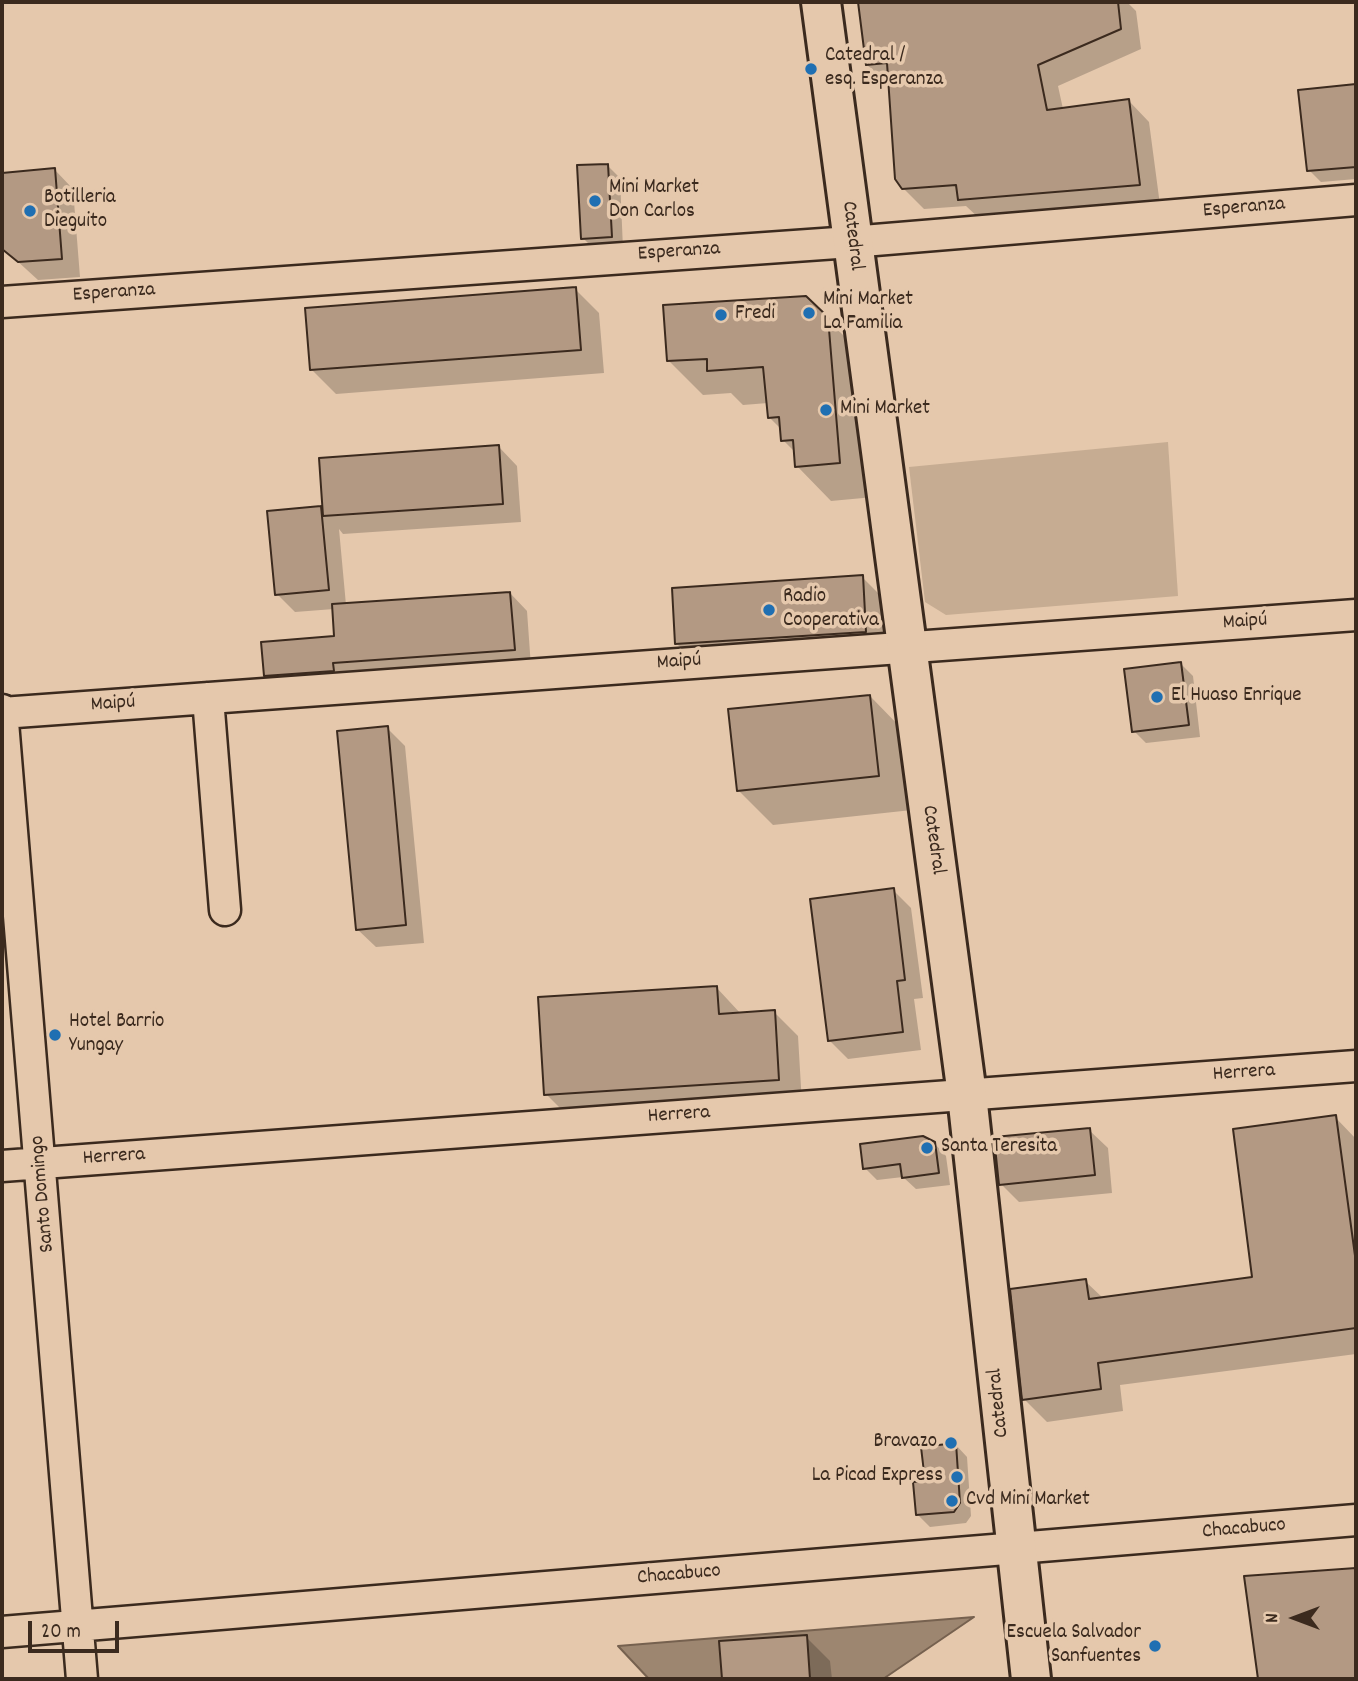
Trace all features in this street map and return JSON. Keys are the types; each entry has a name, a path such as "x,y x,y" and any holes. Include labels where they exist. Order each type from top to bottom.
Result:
{"main road":[{"name":"Catedral","path":"821,2 967,1095 1031,1679"}],"street":[{"name":"Esperanza","path":"2,302 851,242 1356,200"},
{"name":"Maipú","path":"2,712 1356,615"},
{"path":"208,698 225,910"},
{"name":"Santo Domingo","path":"2,712 42,1163 82,1679"},
{"name":"Herrera","path":"2,1166 1356,1066"},
{"name":"Chacabuco","path":"2,1632 1356,1520"}],"shaded area":[{"path":"1168,442 1178,596 946,615 925,602 909,467"},
{"path":"974,1617 883,1679 649,1679 618,1646"}],"building":[{"path":"858,2 1118,2 1121,29 1038,65 1047,110 1129,99 1140,185 958,200 956,185 902,189 895,179 887,63 866,65"},
{"path":"1356,84 1356,167 1307,171 1298,90"},
{"name":"Mini Market Don Carlos","path":"608,164 612,237 581,239 577,165"},
{"name":"Botilleria Dieguito","path":"55,168 62,259 18,262 2,249 2,173"},
{"path":"576,287 581,350 310,370 305,308"},
{"path":"806,296 828,317 840,463 795,467 793,440 781,441 779,417 768,418 763,367 707,371 707,359 667,361 663,305"},
{"path":"499,445 503,504 323,516 319,458"},
{"path":"321,506 329,590 275,595 267,511"},
{"name":"Radio Cooperativa","path":"863,575 866,632 675,644 672,588"},
{"path":"510,592 515,650 333,663 334,671 264,676 261,642 334,636 332,604"},
{"name":"El Huaso Enrique","path":"1181,662 1189,725 1132,732 1124,669"},
{"path":"870,695 879,776 737,791 728,709"},
{"path":"388,726 406,925 356,930 337,731"},
{"path":"894,888 905,980 897,981 903,1032 828,1041 810,899"},
{"path":"717,986 719,1014 775,1010 779,1080 544,1095 538,997"},
{"path":"1336,1115 1356,1263 1356,1328 1098,1363 1101,1389 1022,1400 1010,1289 1086,1279 1089,1299 1252,1277 1233,1129"},
{"path":"1090,1128 1095,1175 999,1185 994,1137"},
{"path":"923,1136 935,1142 939,1173 902,1178 900,1164 863,1169 860,1144"},
{"path":"956,1443 960,1503 954,1512 916,1515 913,1482 925,1481 921,1447"},
{"path":"1356,1568 1356,1679 1258,1679 1244,1576"},
{"path":"807,1635 810,1679 722,1679 719,1641"}],"place":[{"name":"Catedral / esq. Esperanza","path":"811,69"},
{"name":"Mini Market Don Carlos","path":"595,201"},
{"name":"Botilleria Dieguito","path":"30,211"},
{"name":"Mini Market La Familia","path":"809,313"},
{"name":"Fredi","path":"721,315"},
{"name":"Mini Market","path":"826,410"},
{"name":"Radio Cooperativa","path":"769,610"},
{"name":"El Huaso Enrique","path":"1157,697"},
{"name":"Hotel Barrio Yungay","path":"55,1035"},
{"name":"Santa Teresita","path":"927,1148"},
{"name":"Bravazo","path":"951,1443"},
{"name":"La Picad Express","path":"957,1477"},
{"name":"Cvd Mini Market","path":"952,1501"},
{"name":"Escuela Salvador Sanfuentes","path":"1155,1646"}]}
